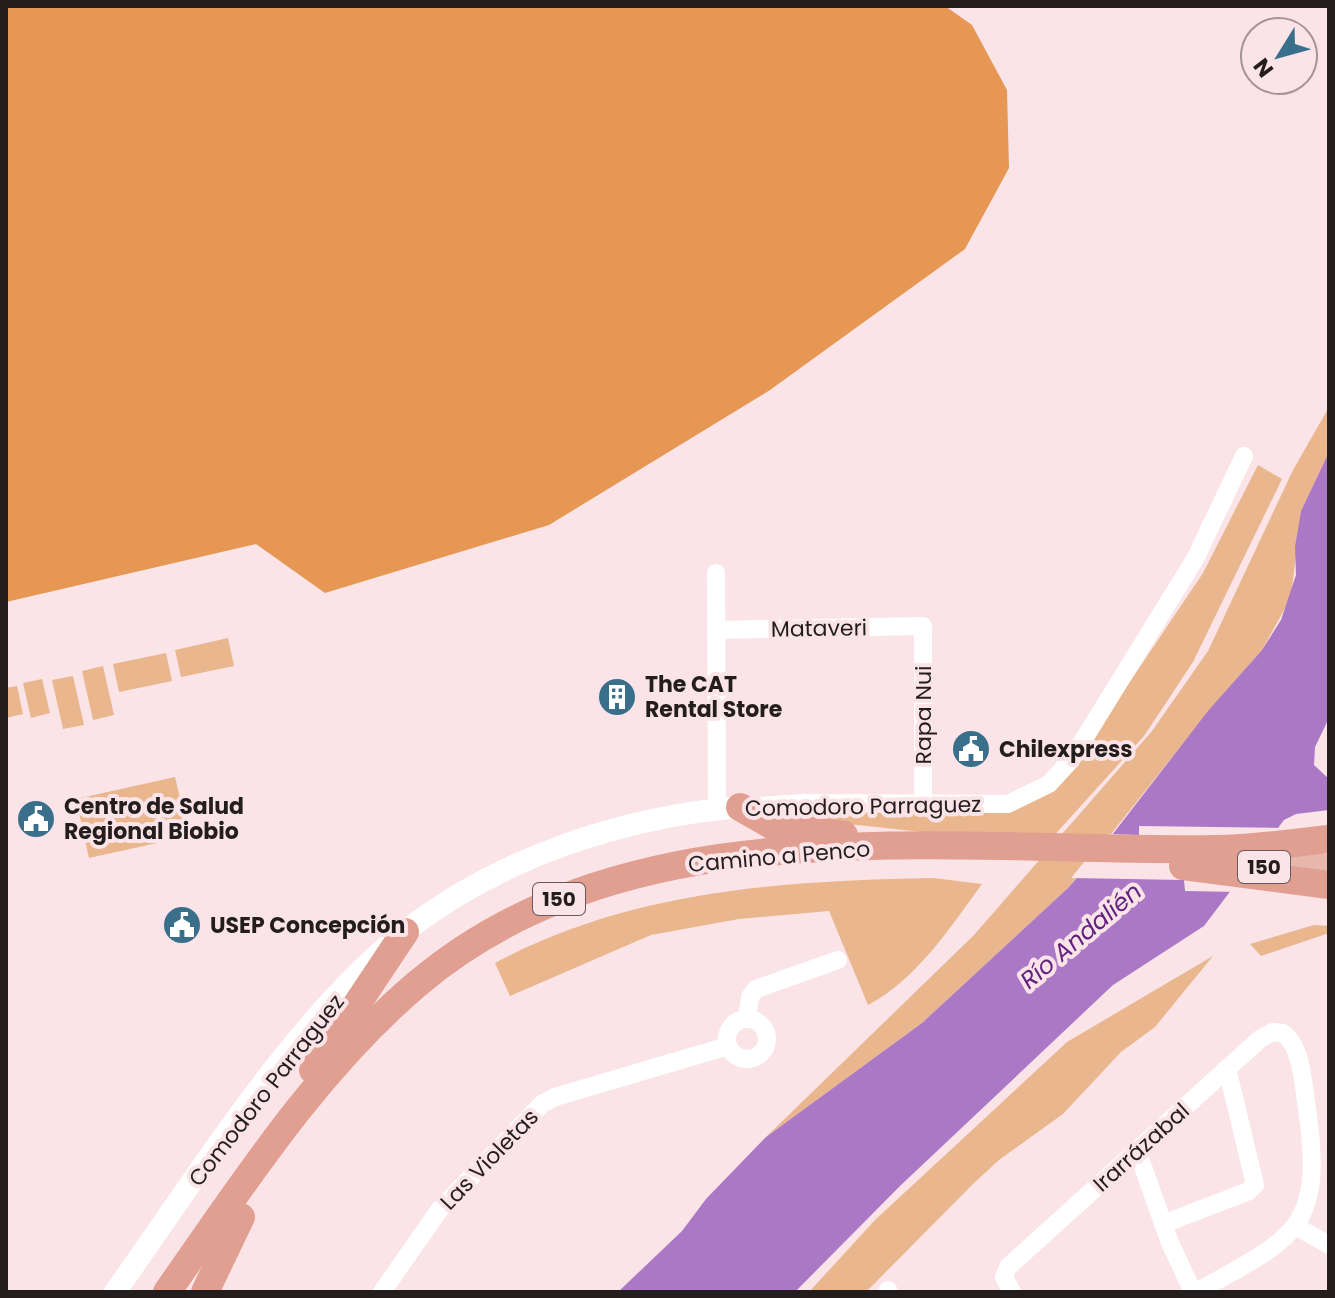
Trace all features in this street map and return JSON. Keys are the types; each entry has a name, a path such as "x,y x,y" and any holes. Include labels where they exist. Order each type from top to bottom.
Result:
{"highway":[{"path":"729,808 773,826 936,846"},
{"path":"1209,858 1329,839"},
{"name":"Camino a Penco","path":"167,1292 272,1144 347,1052 418,984 467,946 549,903 628,876 706,860 792,851 936,846 986,855"},
{"name":"Camino a Penco","path":"188,1292 314,1115 379,1041 455,975 538,926 631,892 706,876 986,855 1209,858"},
{"path":"1209,858 1329,885"},
{"path":"272,1144 329,1043 405,932"},
{"path":"205,1292 241,1217"}],"main road":[{"name":"Camino a Penco","path":"1209,858 1329,851"},
{"name":"Camino a Penco","path":"1209,858 1329,868"}],"street":[{"name":"Comodoro Parraguez","path":"115,1292 295,1046 331,1003 405,932 467,890 546,853 608,832 729,808 805,803 995,805 1021,801 1049,784 1071,760 1195,559 1244,456"},
{"path":"716,573 716,630 729,808"},
{"name":"Mataveri","path":"716,630 923,626"},
{"name":"Rapa Nui","path":"923,626 923,804"},
{"path":"747,1018 750,997 756,989 838,960"},
{"path":"747,1018 765,1030 766,1045 762,1053 740,1059 728,1039 734,1023 747,1018"},
{"name":"Irarrázabal","path":"1012,1292 1004,1273 1266,1034 1283,1033 1295,1050 1310,1130"},
{"name":"Las Violetas","path":"382,1292 440,1209 542,1104 555,1097 677,1061 728,1039"},
{"path":"1163,1224 1254,1188 1227,1068"},
{"path":"1137,1150 1163,1224 1195,1292 1268,1252 1295,1226 1307,1208 1311,1190 1310,1130 1329,1129"},
{"path":"1295,1226 1329,1245"}],"shaded area":[{"path":"6,6 945,6 972,25 1007,90 1009,168 965,249 770,390 549,525 325,593 256,544 6,602"},
{"path":"1329,407 1329,452 1301,511 1291,597 1262,650 1208,712 1068,888 922,1023 766,1137 974,935 1152,731 1208,651 1293,470"},
{"path":"1258,465 1282,479 1193,662 1144,736 1051,839 931,833 775,816 783,810 998,811 1068,774 1203,573"},
{"path":"228,638 234,666 181,677 175,650"},
{"path":"166,653 172,681 119,692 113,664"},
{"path":"103,666 114,715 93,720 82,671"},
{"path":"73,676 84,725 63,729 52,680"},
{"path":"42,679 50,713 31,718 23,683"},
{"path":"17,686 23,714 6,718 6,688"},
{"path":"175,777 189,836 89,858 76,799"},
{"path":"933,878 982,884 917,967 902,982 868,1005 829,911 739,919 651,935 510,996 495,963 600,919 708,894 820,882"},
{"path":"1314,925 1329,926 1329,933 1261,956 1250,944"},
{"path":"1213,956 1155,1027 1121,1052 1063,1114 999,1160 866,1292 809,1292 875,1220 1067,1042"}],"water":[{"name":"Río Andalién","path":"1329,452 1329,718 1315,747 1314,765 1329,779 1329,810 1296,814 1284,820 1204,926 1113,985 900,1186 795,1292 618,1292 682,1231 706,1199 766,1137 922,1023 1068,888 1095,857 1208,711 1262,650 1281,620 1296,575 1295,547 1301,511"}],"pier":[{"path":"1139,826 1284,828 1237,892 1185,891 1184,880 1071,878 1107,834 1139,835"}],"place":[{"name":"The CAT Rental Store","path":"617,697"},
{"name":"Chilexpress","path":"971,749"},
{"name":"Centro de Salud Regional Biobio","path":"36,819"},
{"name":"USEP Concepción","path":"182,925"}]}
